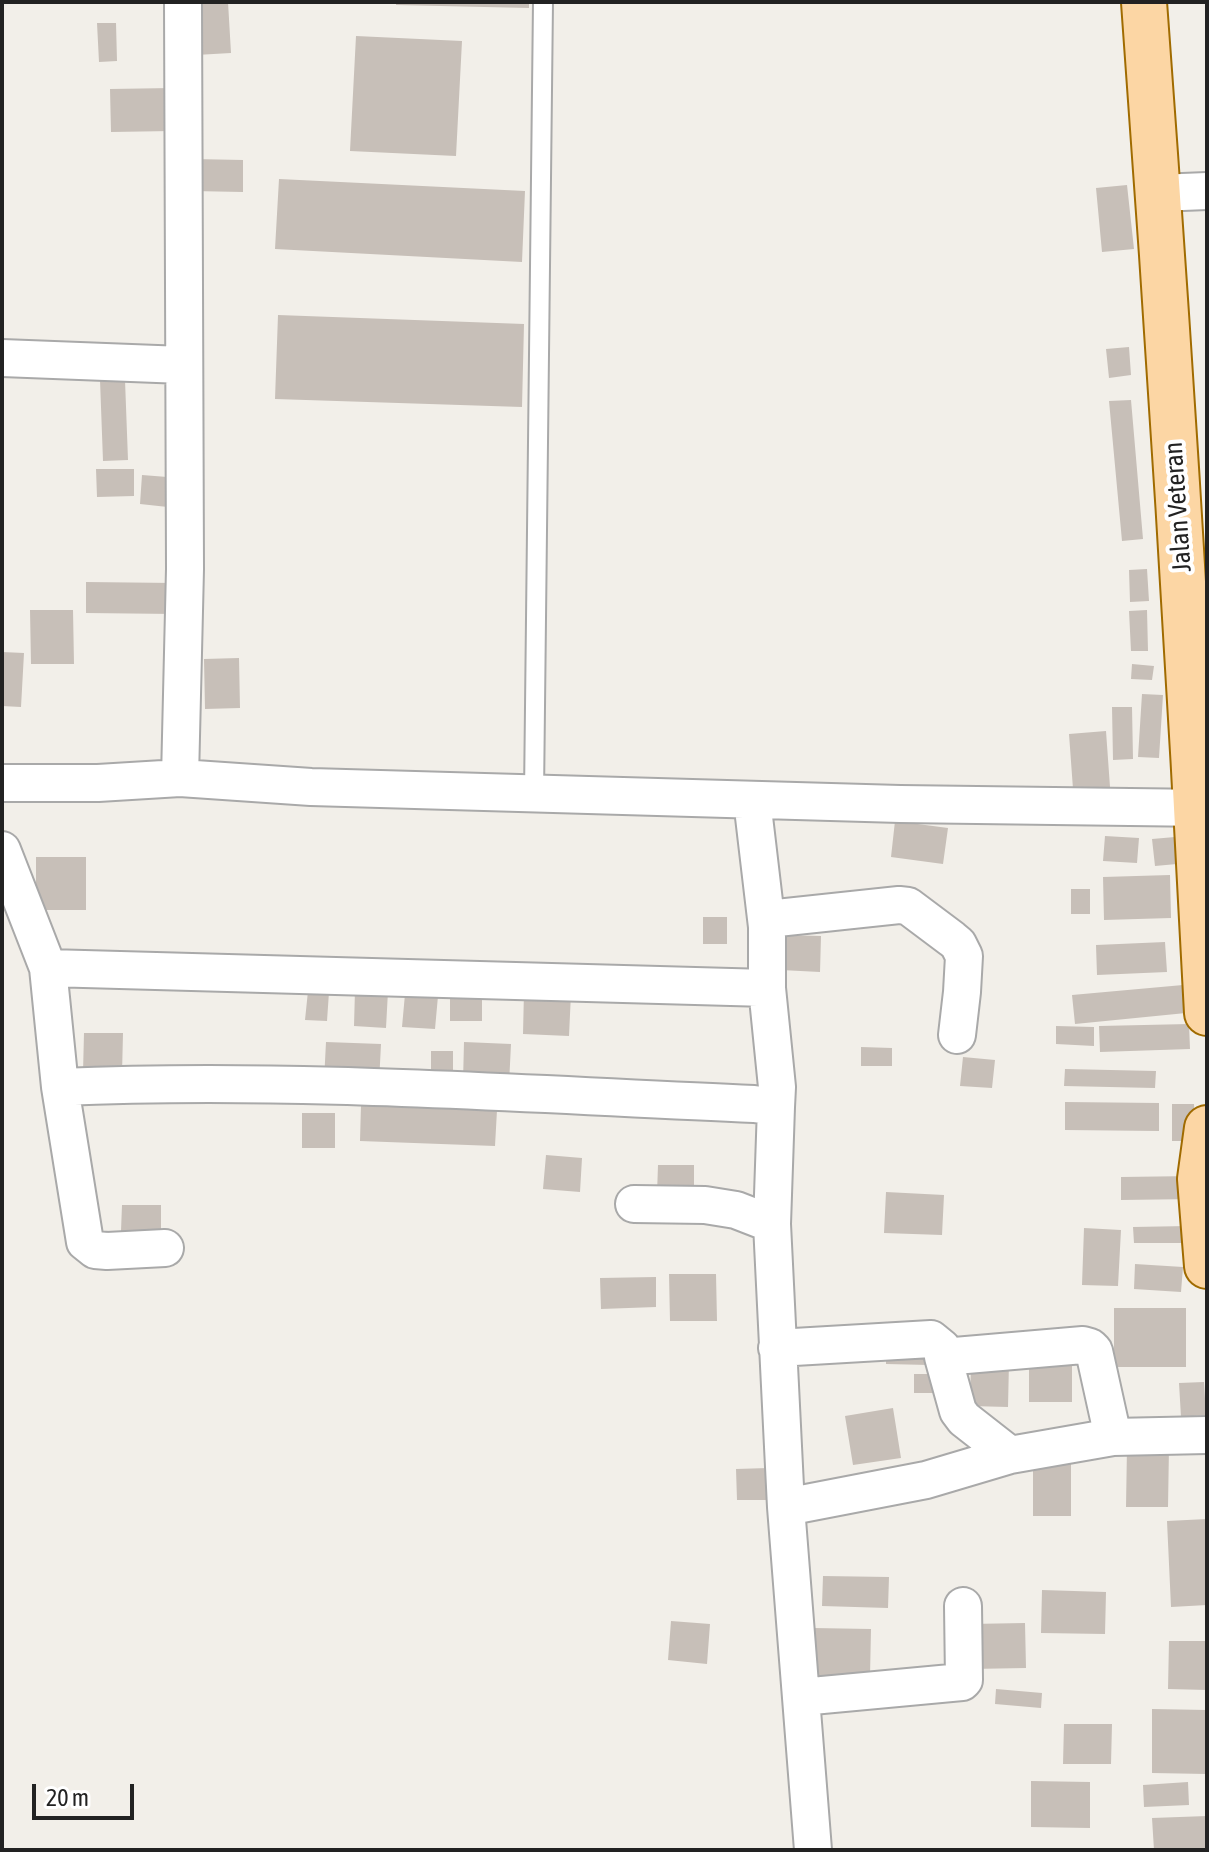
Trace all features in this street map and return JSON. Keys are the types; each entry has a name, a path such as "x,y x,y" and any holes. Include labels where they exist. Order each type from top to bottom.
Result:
{"main road":[{"name":"Jalan Veteran","path":"1144,2 1202,807 1207,1013"},
{"path":"1207,1128 1200,1179 1207,1266"}],"street":[{"path":"180,778 185,569 183,2"},
{"path":"1158,193 1207,191"},
{"path":"2,358 183,365"},
{"path":"2,783 98,783 180,778 311,787 534,794 1068,807 1202,807"},
{"path":"752,800 767,927 767,988 777,1087 772,1224 777,1348 813,1850"},
{"path":"2,850 48,968 60,1087 85,1242 95,1250 107,1251 165,1248"},
{"path":"767,927 777,918 908,906 958,944 964,956 957,1035"},
{"path":"48,968 767,988"},
{"path":"60,1087 139,1083 281,1084 776,1107"},
{"path":"634,1204 705,1205 736,1210 772,1224"},
{"path":"777,1348 931,1339 942,1348 958,1411 1010,1455"},
{"path":"943,1357 1083,1345 1090,1347 1094,1351 1113,1437"},
{"path":"786,1507 926,1480 1010,1455 1113,1437 1207,1435"},
{"path":"801,1697 962,1682 963,1606"}],"lane":[{"path":"534,794 543,2"}],"building":[{"path":"193,2 228,2 231,53 196,55"},
{"path":"396,2 529,2 529,8 396,5"},
{"path":"97,23 116,23 117,61 99,62"},
{"path":"356,36 462,41 456,156 350,151"},
{"path":"172,88 172,131 111,132 110,89"},
{"path":"193,159 243,160 243,192 192,191"},
{"path":"279,179 525,191 522,262 275,249"},
{"path":"1127,185 1134,249 1102,252 1096,188"},
{"path":"278,315 524,324 522,407 275,399"},
{"path":"1129,347 1131,375 1109,378 1106,349"},
{"path":"100,380 125,380 128,460 103,461"},
{"path":"1131,400 1143,539 1122,541 1109,401"},
{"path":"96,469 134,469 134,496 97,497"},
{"path":"142,475 180,478 177,508 140,504"},
{"path":"1147,569 1149,601 1130,602 1129,570"},
{"path":"86,582 175,583 175,614 86,613"},
{"path":"30,610 73,610 74,664 31,664"},
{"path":"1147,610 1148,651 1131,651 1129,611"},
{"path":"2,652 24,653 21,707 2,706"},
{"path":"239,658 240,708 205,709 204,659"},
{"path":"1132,664 1154,666 1152,680 1131,679"},
{"path":"1142,694 1163,695 1159,758 1138,757"},
{"path":"1112,707 1132,707 1133,759 1113,760"},
{"path":"1106,731 1110,787 1073,789 1069,734"},
{"path":"895,821 948,828 943,864 891,857"},
{"path":"1105,836 1139,838 1137,863 1103,861"},
{"path":"1175,837 1177,864 1155,866 1152,839"},
{"path":"36,857 86,857 86,910 36,910"},
{"path":"1170,875 1171,918 1104,920 1103,877"},
{"path":"1071,889 1090,889 1090,914 1071,914"},
{"path":"703,917 727,917 727,944 703,944"},
{"path":"783,935 821,936 820,972 781,970"},
{"path":"1165,942 1167,972 1097,975 1096,945"},
{"path":"1183,985 1186,1013 1075,1024 1072,995"},
{"path":"450,989 482,989 482,1021 450,1021"},
{"path":"355,990 388,991 386,1028 354,1026"},
{"path":"308,991 329,992 327,1021 305,1020"},
{"path":"524,991 571,993 569,1036 523,1034"},
{"path":"405,994 438,996 435,1029 402,1027"},
{"path":"1189,1024 1190,1049 1100,1052 1099,1026"},
{"path":"1056,1026 1094,1027 1094,1046 1056,1044"},
{"path":"84,1033 123,1033 122,1074 83,1073"},
{"path":"326,1042 381,1044 379,1083 324,1081"},
{"path":"464,1042 511,1044 509,1084 463,1082"},
{"path":"861,1047 892,1048 892,1066 861,1066"},
{"path":"431,1051 453,1051 453,1072 431,1072"},
{"path":"963,1057 995,1060 992,1088 960,1086"},
{"path":"1065,1069 1156,1071 1155,1088 1064,1086"},
{"path":"1065,1102 1159,1103 1159,1131 1065,1130"},
{"path":"1172,1104 1194,1104 1196,1141 1172,1141"},
{"path":"361,1105 497,1110 495,1146 360,1141"},
{"path":"302,1113 335,1113 335,1148 302,1148"},
{"path":"546,1155 582,1158 580,1192 543,1189"},
{"path":"658,1165 694,1165 694,1195 657,1194"},
{"path":"1194,1176 1195,1199 1121,1200 1121,1177"},
{"path":"886,1192 944,1195 942,1235 884,1233"},
{"path":"122,1205 161,1205 161,1232 121,1231"},
{"path":"1188,1226 1188,1243 1134,1243 1133,1227"},
{"path":"1084,1228 1121,1230 1118,1286 1082,1285"},
{"path":"1135,1264 1183,1267 1181,1292 1134,1289"},
{"path":"669,1274 716,1274 717,1321 670,1321"},
{"path":"656,1277 656,1307 601,1309 600,1278"},
{"path":"1114,1308 1186,1308 1186,1367 1114,1367"},
{"path":"886,1353 929,1354 929,1365 886,1364"},
{"path":"971,1361 1009,1362 1008,1407 970,1406"},
{"path":"1029,1361 1072,1361 1072,1402 1029,1402"},
{"path":"914,1374 936,1374 935,1393 914,1393"},
{"path":"1204,1382 1206,1415 1181,1417 1179,1383"},
{"path":"893,1408 901,1458 853,1465 845,1416"},
{"path":"1127,1447 1169,1447 1168,1507 1126,1507"},
{"path":"1033,1460 1071,1460 1071,1516 1033,1516"},
{"path":"768,1468 769,1500 737,1500 736,1469"},
{"path":"1207,1519 1207,1605 1171,1607 1167,1521"},
{"path":"823,1576 889,1577 888,1608 822,1606"},
{"path":"1042,1590 1106,1592 1105,1634 1041,1633"},
{"path":"671,1621 710,1624 707,1664 668,1660"},
{"path":"1025,1623 1026,1668 971,1669 970,1624"},
{"path":"813,1628 871,1629 870,1676 813,1675"},
{"path":"1169,1641 1207,1641 1207,1690 1168,1689"},
{"path":"996,1689 1042,1693 1041,1708 995,1704"},
{"path":"1152,1709 1207,1710 1207,1774 1152,1773"},
{"path":"1064,1724 1112,1724 1111,1764 1063,1764"},
{"path":"1031,1781 1090,1782 1090,1828 1031,1827"},
{"path":"1188,1782 1189,1805 1144,1807 1143,1785"},
{"path":"1207,1816 1207,1850 1154,1850 1152,1818"}]}
